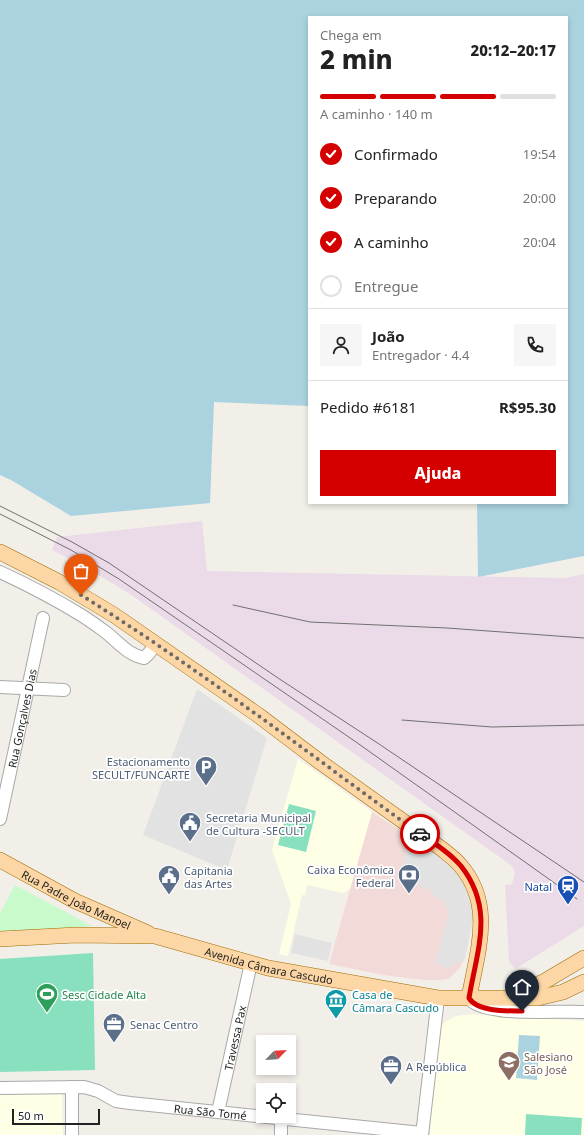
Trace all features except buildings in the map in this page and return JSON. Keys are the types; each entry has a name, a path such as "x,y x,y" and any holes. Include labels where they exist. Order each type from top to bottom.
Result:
{"main road":[{"path":"0,552 59,582 114,615 258,715 320,762 442,849 460,865 477,894 482,924 469,998 538,998 563,992 584,982"},
{"name":"Rua Padre João Manoel","path":"0,860 75,901 155,936"},
{"name":"Avenida Câmara Cascudo","path":"0,938 76,935 155,936 251,964 279,970 438,998 469,998"},
{"path":"508,998 534,988 584,958"}],"street":[{"path":"0,572 81,615 105,631 138,657 144,658 148,655 155,644"},
{"name":"Rua Gonçalves Dias","path":"0,819 43,618"},
{"path":"0,687 64,690"},
{"name":"Travessa Pax","path":"218,1112 251,964"},
{"path":"422,1134 438,998"},
{"name":"Avenida Câmara Cascudo","path":"469,998 475,1004 497,1010 584,1012"},
{"path":"72,1087 72,1135"},
{"name":"Rua São Tomé","path":"0,1088 84,1088 98,1091 116,1101 256,1116"},
{"name":"Rua São Tomé","path":"296,1120 422,1134"},
{"path":"281,1135 282,1123"}],"shaded area":[{"path":"202,521 207,571 565,578 584,574 584,926 515,969 509,961 505,885 512,884 515,873 512,866 130,594 82,565 52,550 57,537"},
{"name":"Estacionamento SECULT/FUNCARTE","path":"197,689 267,738 227,870 143,835"},
{"path":"298,759 372,812 350,889 343,893 307,885 305,895 302,895 288,956 279,954 291,904 272,850"},
{"name":"Caixa Econômica Federal","path":"372,812 441,857 466,886 471,901 473,918 465,958 459,969 448,979 424,980 383,975 329,964"},
{"path":"411,836 452,865 466,886 471,901 473,918 465,958 463,962 457,962 448,969 435,963 449,913 444,901 434,897 432,891 398,878"},
{"path":"295,934 332,943 328,961 291,953"},
{"name":"Salesiano São José","path":"473,1014 584,1021 584,1135 430,1135 437,1029 445,1022 456,1016"},
{"path":"62,1093 63,1135 0,1135 0,1095"}],"green space":[{"path":"289,804 316,811 306,852 278,845"},
{"path":"15,885 92,926 0,934 0,913"},
{"name":"Sesc Cidade Alta","path":"93,953 95,1070 0,1072 0,959"},
{"path":"526,1114 582,1118 581,1135 525,1135"}],"water":[{"path":"0,0 584,0 584,556 478,577 477,504 568,504 568,16 308,16 308,406 214,402 210,503 71,516 0,475"},
{"path":"519,1035 540,1036 537,1080 516,1078"}],"tram line":[{"path":"0,506 72,542 109,563 281,680 584,882"},
{"path":"0,514 71,550 119,579 356,742 577,899"},
{"path":"233,605 310,622 447,628 584,638"},
{"path":"402,720 492,727 584,725"}],"way so far":[{"path":"81,595 114,615 258,715 420,834"}],"place":[{"name":"Estacionamento SECULT/FUNCARTE","path":"206,786"},
{"name":"Secretaria Municipal de Cultura -SECULT","path":"190,842"},
{"name":"Caixa Econômica Federal","path":"409,894"},
{"name":"Capitania das Artes","path":"169,896"},
{"name":"Natal","path":"568,906"},
{"name":"Sesc Cidade Alta","path":"47,1014"},
{"name":"Casa de Câmara Cascudo","path":"336,1020"},
{"name":"Senac Centro","path":"114,1044"},
{"name":"Salesiano São José","path":"509,1082"},
{"name":"A República","path":"391,1086"}],"route":[{"path":"420,834 442,849 460,865 477,894 482,924 469,998 472,1003 484,1007 508,1011 522,1011"}]}
